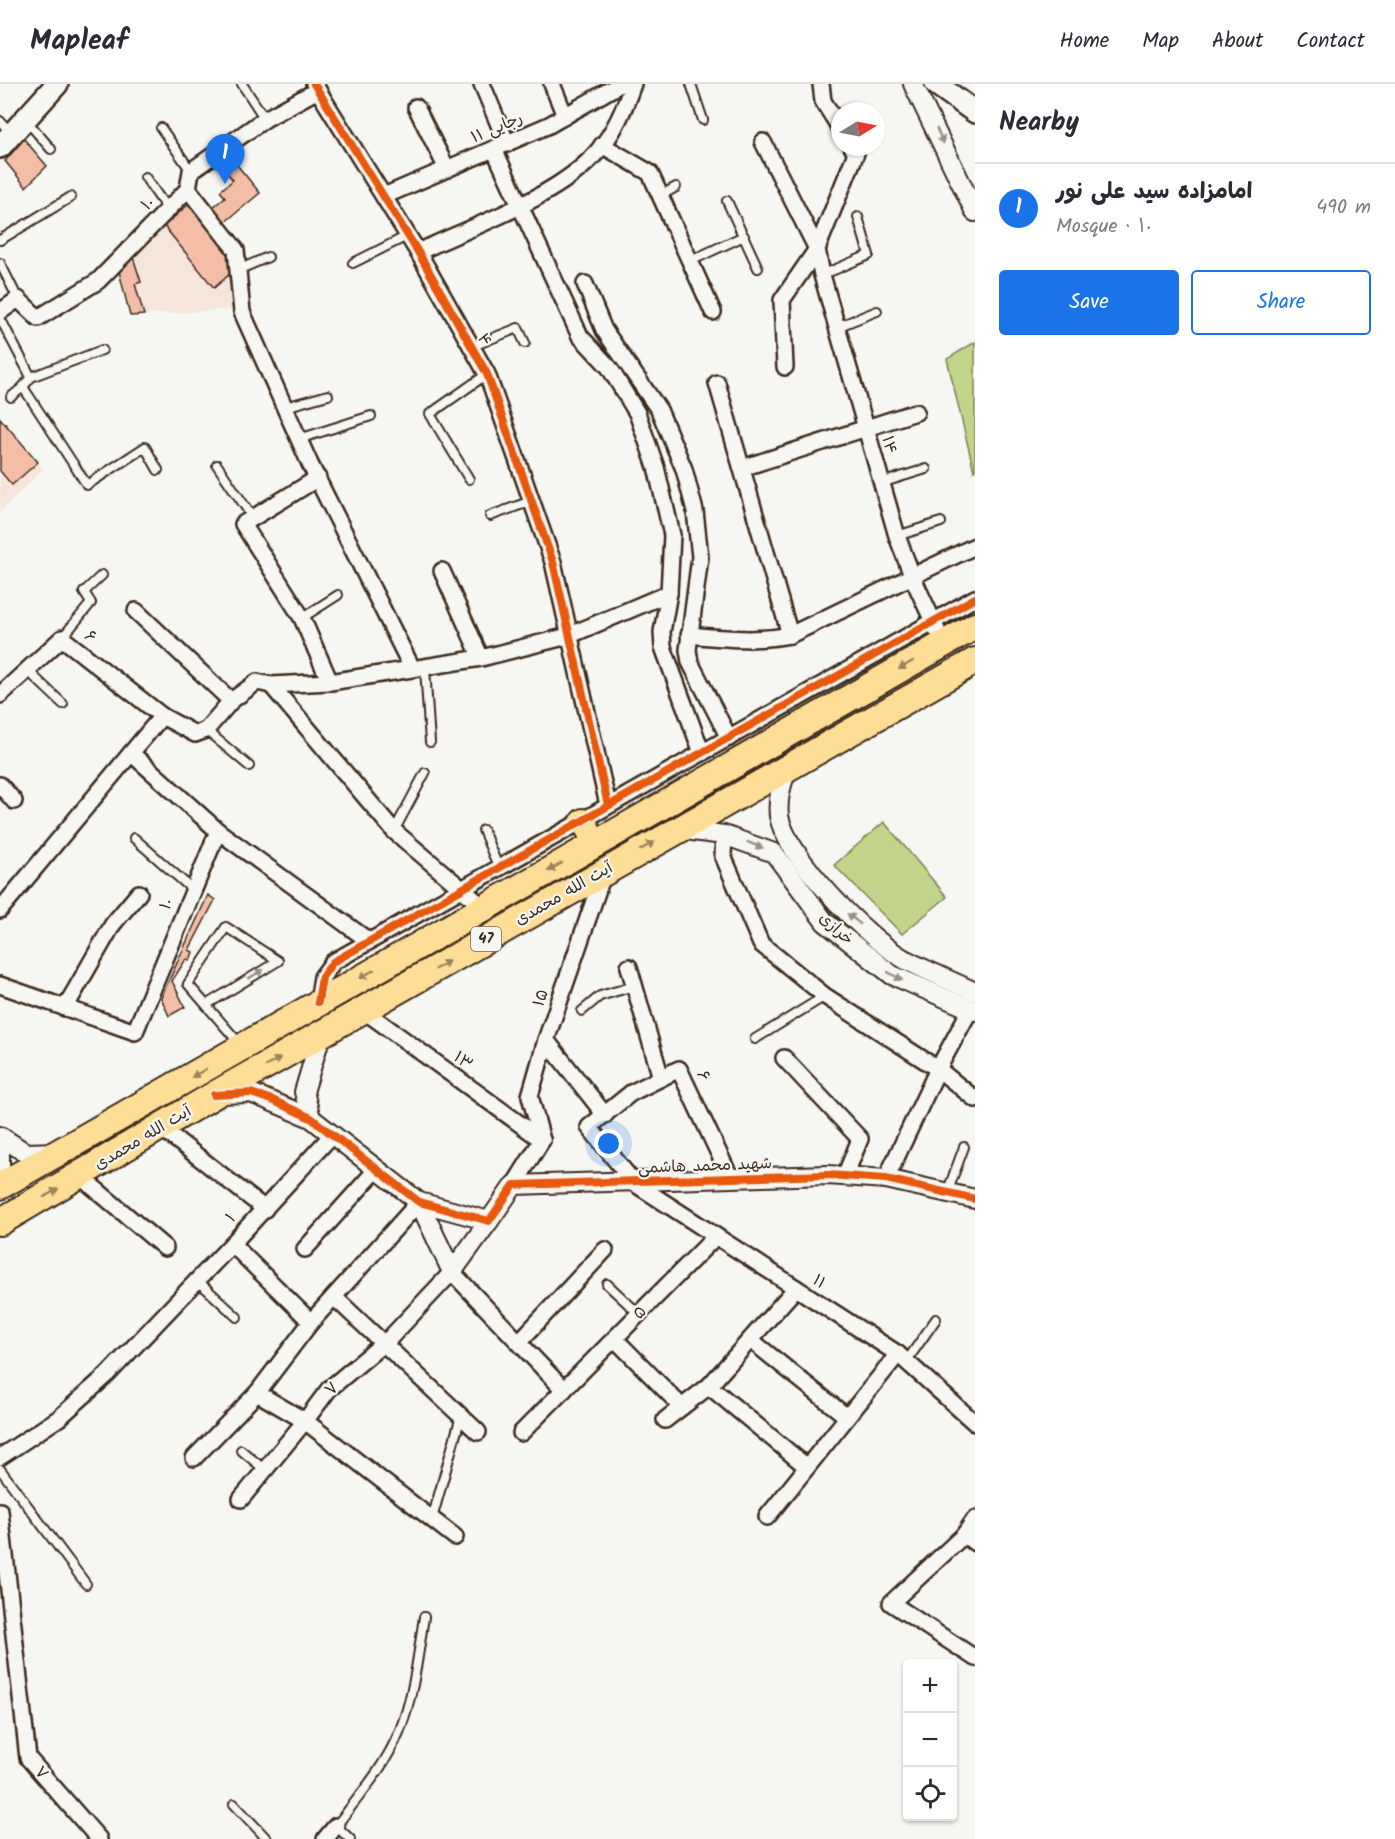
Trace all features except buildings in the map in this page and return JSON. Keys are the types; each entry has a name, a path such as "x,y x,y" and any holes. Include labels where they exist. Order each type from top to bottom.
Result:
{"highway":[{"name":"آیت الله محمدی","path":"0,1186 64,1152 318,1002 682,793 711,763 939,633 975,626"},
{"name":"آیت الله محمدی","path":"0,1222 214,1095 605,870 975,662"},
{"path":"711,763 716,789 725,797 732,798"},
{"path":"682,793 695,795 701,806 687,824"}],"main road":[{"path":"9,130 57,84"},
{"path":"936,84 975,112"},
{"path":"583,821 596,843"}],"street":[{"path":"482,84 519,204 580,336 609,367 637,413 648,445 672,535 669,593 662,632 663,647 711,763"},
{"path":"552,84 565,116"},
{"name":"رجایی ۱۱","path":"384,196 501,147 565,116 620,84"},
{"path":"418,252 566,180 602,145 621,118 633,84"},
{"path":"821,84 823,101 831,114"},
{"path":"914,84 975,212"},
{"path":"316,87 265,119 191,171 188,189 236,250 242,312 318,478 418,668"},
{"name":"۴","path":"316,87 418,252 487,374 553,562 608,805"},
{"path":"416,107 447,169"},
{"path":"763,142 818,249"},
{"path":"602,145 650,173 713,312"},
{"path":"785,367 782,300 818,249 855,156"},
{"name":"۱۰","path":"18,299 38,318 98,281 188,189"},
{"name":"۱۴","path":"818,249 822,275 897,536 912,578 939,633"},
{"path":"585,284 604,330 659,410 684,469 695,512 700,557 689,635 690,662 729,738"},
{"path":"0,312 18,299"},
{"path":"580,336 604,330"},
{"path":"717,383 790,634"},
{"path":"742,468 916,412"},
{"path":"318,478 243,524 302,618 330,682"},
{"path":"689,635 765,640 790,634 912,578 975,546"},
{"path":"442,571 481,658"},
{"path":"206,730 231,701 257,682 271,685 330,682 481,658 568,636 669,593"},
{"path":"318,1002 322,977 333,962 462,891 608,805 711,763 729,738 939,633 975,598"},
{"path":"136,611 231,701"},
{"name":"۶","path":"0,695 62,638 162,716 195,734 206,730"},
{"path":"271,685 394,831 483,907"},
{"path":"0,910 162,716"},
{"path":"131,753 219,831 369,941"},
{"name":"خرازی","path":"788,767 779,791 779,817 790,841 839,906 902,958 973,1004"},
{"path":"0,785 14,801"},
{"name":"خرازی","path":"687,824 774,853 825,922 892,975 973,1004"},
{"name":"۱۰","path":"0,985 135,1032 219,831"},
{"path":"724,835 723,856 761,944 825,996 938,1069 975,1099"},
{"name":"۱۵","path":"542,1140 530,1096 546,1040 605,870"},
{"path":"65,1008 113,924 139,893"},
{"path":"629,968 661,1078"},
{"path":"886,1179 938,1069 973,1004"},
{"name":"۱۳","path":"363,1010 542,1140"},
{"path":"310,1118 304,1092 321,1035"},
{"path":"546,1040 604,1115 589,1127 634,1183"},
{"path":"784,1059 860,1139 845,1176"},
{"name":"۶","path":"604,1115 631,1093 679,1069 731,1179"},
{"path":"214,1095 251,1093 310,1118 419,1202 489,1221 542,1140"},
{"path":"160,1127 265,1209"},
{"name":"۱","path":"311,1322 232,1244 332,1135"},
{"path":"0,1136 26,1152 64,1152"},
{"path":"0,1145 0,1175"},
{"path":"305,1249 376,1169"},
{"path":"80,1176 165,1248"},
{"name":"شهید محمد هاشمی","path":"514,1185 845,1176 886,1179 975,1199"},
{"name":"۱۱","path":"634,1183 902,1358 975,1423"},
{"path":"419,1202 452,1272 564,1389"},
{"path":"194,1458 257,1393 311,1322 419,1202"},
{"name":"۷","path":"241,1499 329,1389 385,1342 452,1272 489,1221"},
{"name":"۵","path":"521,1433 716,1236"},
{"path":"0,1457 59,1418 108,1374 232,1244"},
{"path":"519,1342 605,1250"},
{"path":"665,1420 709,1386 752,1341 796,1288"},
{"path":"334,1297 385,1342 478,1432"},
{"path":"615,1339 682,1407"},
{"path":"752,1341 847,1417"},
{"path":"767,1517 847,1417 902,1358"},
{"path":"709,1386 807,1467"},
{"path":"257,1393 305,1421 455,1537"},
{"name":"۷","path":"0,1511 28,1758 99,1839"},
{"path":"975,1519 969,1539 891,1603 975,1658"},
{"path":"325,1839 336,1826"}],"lane":[{"path":"242,84 265,119"},
{"path":"691,84 703,120"},
{"path":"161,128 191,171"},
{"path":"9,130 51,149"},
{"path":"145,177 168,210"},
{"path":"660,196 676,187"},
{"path":"0,240 71,197"},
{"path":"727,201 758,268"},
{"path":"822,275 869,255 858,217"},
{"path":"353,263 407,236"},
{"path":"690,261 744,236"},
{"path":"238,270 268,257"},
{"path":"0,263 18,299"},
{"path":"837,327 877,311"},
{"path":"0,318 31,377"},
{"path":"473,346 518,328 525,343"},
{"path":"11,397 31,377 102,350"},
{"path":"469,479 430,414 487,374"},
{"path":"23,387 87,486 145,447 158,470"},
{"path":"285,407 328,395"},
{"path":"299,439 370,416"},
{"path":"217,465 253,518"},
{"path":"881,483 926,469"},
{"path":"490,516 531,501"},
{"path":"897,536 942,522"},
{"path":"62,638 91,603 84,592 102,575"},
{"path":"302,618 338,595"},
{"path":"418,668 430,742"},
{"path":"27,670 63,704"},
{"path":"206,730 249,766"},
{"path":"394,831 425,773"},
{"path":"483,830 499,869"},
{"path":"134,838 193,890"},
{"path":"206,1005 278,961 226,927 188,984 206,1005 243,1048"},
{"path":"582,1011 600,996 634,986"},
{"path":"755,1039 825,996"},
{"path":"947,1193 964,1148"},
{"path":"198,1281 237,1317"},
{"path":"606,1284 639,1314"},
{"path":"902,1358 936,1319"},
{"path":"432,1519 461,1416"},
{"path":"241,1450 265,1470"},
{"path":"0,1469 86,1584"},
{"path":"350,1839 336,1826 377,1772 399,1731 412,1690 424,1617"},
{"path":"234,1804 267,1839"}],"shaded area":[{"path":"189,204 230,253 233,309 130,316 118,267"},
{"path":"0,418 43,469 0,512"}],"green space":[{"path":"975,342 975,470 974,471 947,359"},
{"path":"884,822 947,897 902,934 834,865"}],"cycle path":[{"path":"314,84 418,252 487,374 553,562 608,805"},
{"path":"318,1002 322,977 333,962 975,598"},
{"path":"214,1095 251,1093 272,1100 311,1118 419,1202 489,1221 514,1185 828,1175 886,1179 975,1199"}],"place":[{"name":"امامزاده سید علی نور","path":"225,184"}]}
